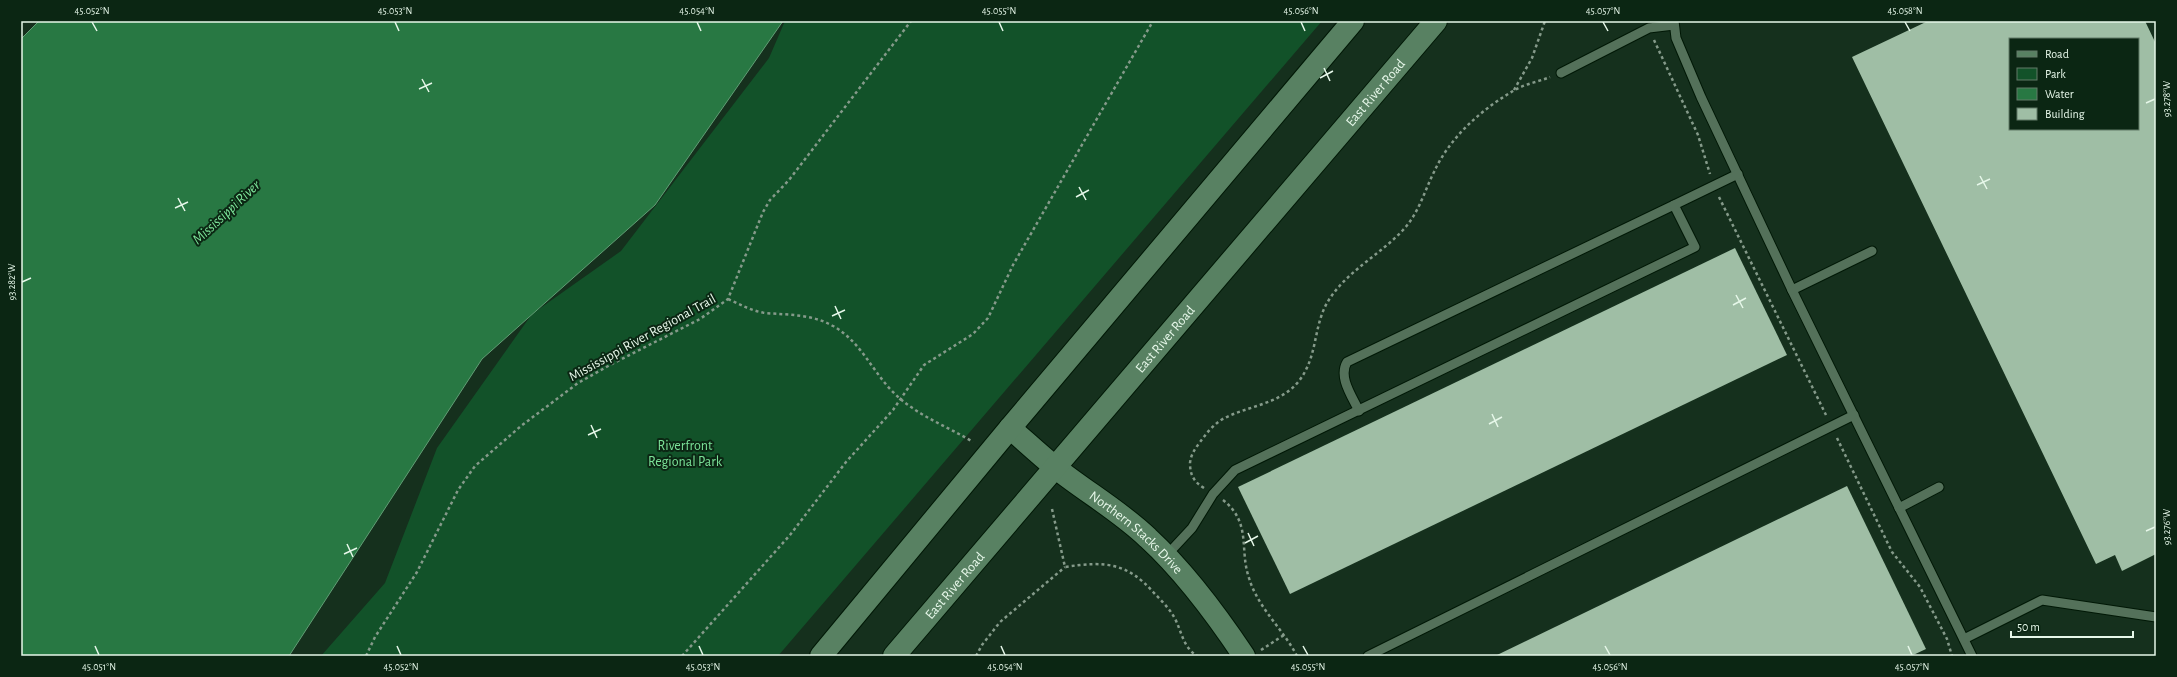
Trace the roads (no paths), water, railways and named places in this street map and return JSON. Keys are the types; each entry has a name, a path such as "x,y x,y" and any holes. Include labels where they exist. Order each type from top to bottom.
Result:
{"street":[{"path":"821,656 1010,428 1354,21"},
{"name":"East River Road","path":"894,656 1436,21"},
{"name":"Northern Stacks Drive","path":"1010,428 1056,468 1115,510 1148,538 1166,556 1252,654"}],"lane":[{"path":"1561,73 1650,28 1674,23 1676,38 1701,97 1792,290 1972,656"},
{"path":"1359,411 1343,376 1343,368 1347,362 1738,174"},
{"path":"1166,556 1192,528 1213,494 1235,470 1695,247 1674,205"},
{"path":"1792,290 1872,251"},
{"path":"1368,656 1854,415"},
{"path":"1899,508 1939,487"},
{"path":"1964,639 2042,600 2156,617"}],"water":[{"name":"Mississippi River","path":"39,21 783,21 655,205 482,359 289,656 21,656 21,39"}],"park label":[{"name":"Riverfront Regional Park","path":"685,454"}]}
